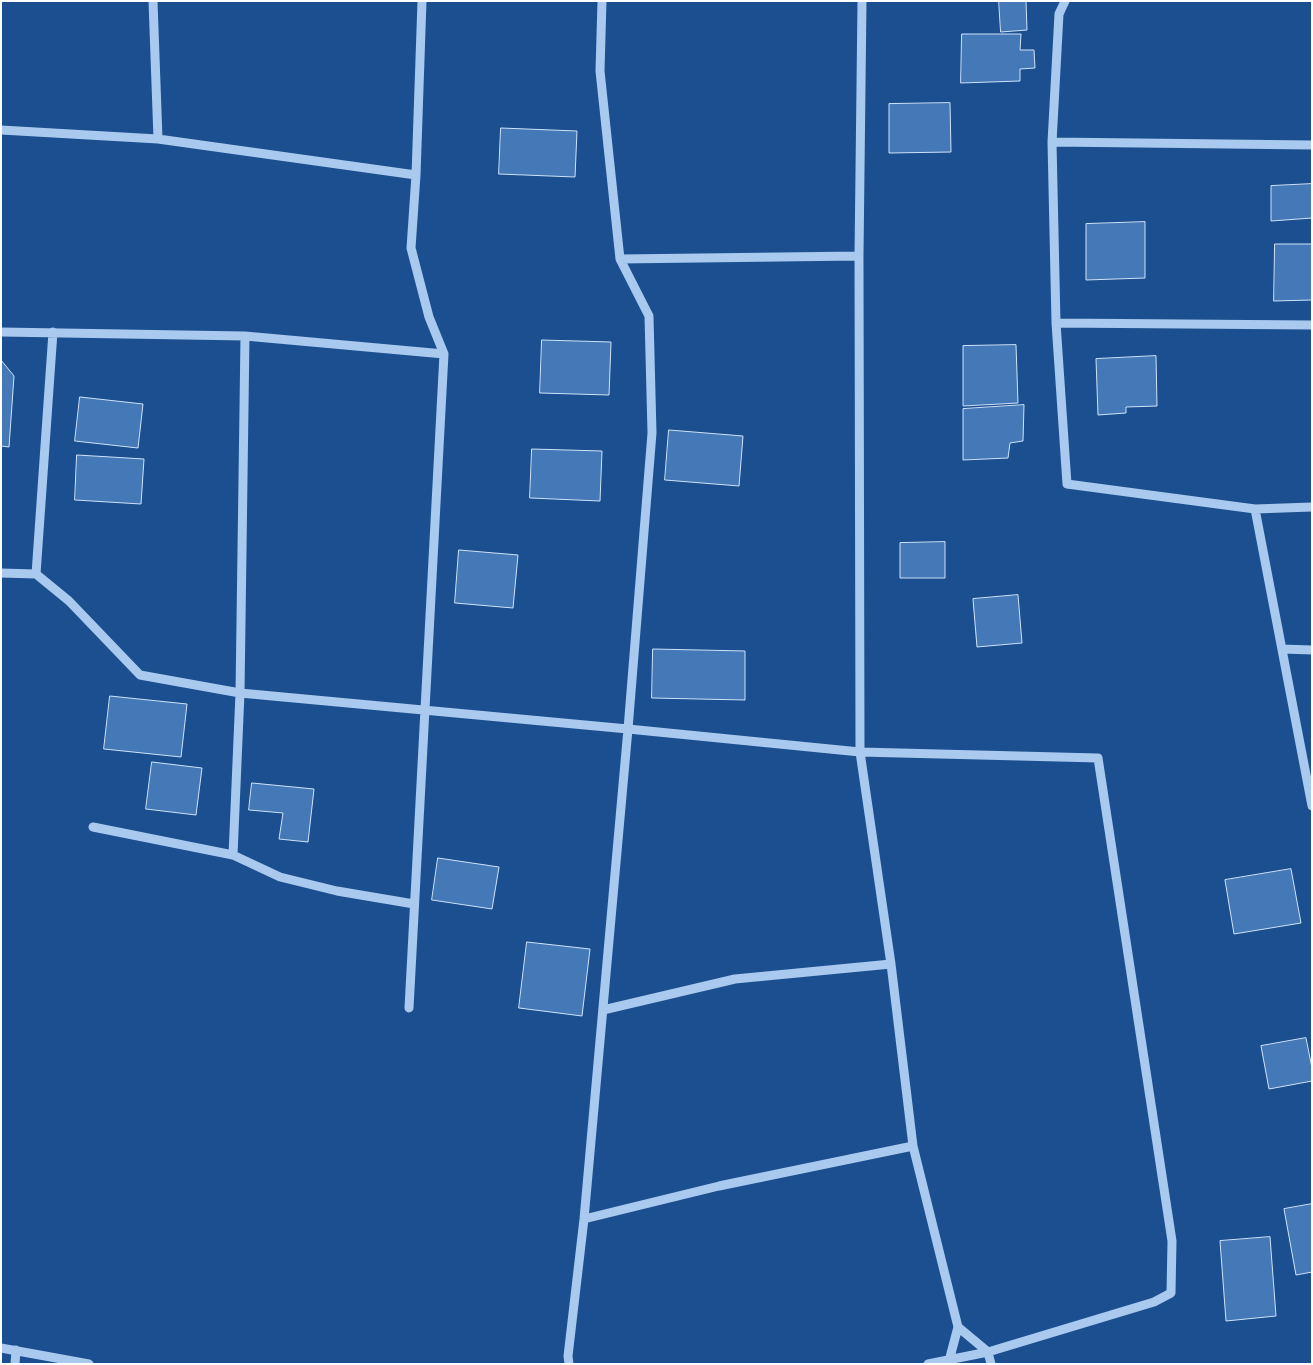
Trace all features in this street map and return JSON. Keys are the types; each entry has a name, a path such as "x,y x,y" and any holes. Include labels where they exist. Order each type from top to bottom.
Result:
{"street":[{"path":"153,1 158,139"},
{"path":"409,1008 444,354 429,317 411,248 416,175 422,1"},
{"path":"569,1364 568,1356 584,1219 603,1010 652,433 649,316 620,260 600,71 602,1"},
{"path":"862,1 859,256 860,752 891,964 913,1146 958,1326 949,1362"},
{"path":"1065,1 1059,14 1052,142 1056,323 1067,484 1255,509 1312,506"},
{"path":"1,130 158,139 416,175"},
{"path":"1052,142 1312,145"},
{"path":"620,260 859,256"},
{"path":"1056,323 1312,324"},
{"path":"1,332 245,336 444,354"},
{"path":"36,574 53,332"},
{"path":"233,855 240,693 245,336"},
{"path":"1255,509 1312,806"},
{"path":"1,572 36,574 69,601 140,675 240,693 860,752 1098,758 1172,1241 1171,1293 1154,1302 988,1352 949,1362 928,1364"},
{"path":"1282,649 1312,650"},
{"path":"93,828 233,855 280,877 337,891 414,904"},
{"path":"603,1010 735,979 891,964"},
{"path":"584,1219 719,1186 913,1146"},
{"path":"958,1326 988,1352 991,1364"},
{"path":"1,1348 89,1364"},
{"path":"15,1364 16,1350"}],"building":[{"path":"999,1 1026,1 1027,30 1001,32"},
{"path":"962,34 1021,34 1020,50 1034,50 1035,68 1020,69 1020,81 961,83"},
{"path":"950,103 951,152 889,153 889,104"},
{"path":"501,128 577,131 575,177 499,174"},
{"path":"1312,184 1312,218 1271,221 1271,186"},
{"path":"1145,222 1145,278 1086,280 1086,224"},
{"path":"1275,244 1312,244 1312,300 1274,301"},
{"path":"542,340 611,342 609,395 540,393"},
{"path":"1016,345 1018,403 963,406 963,346"},
{"path":"1156,356 1157,406 1126,407 1126,413 1098,415 1096,359"},
{"path":"1,360 14,376 9,447 1,446"},
{"path":"80,397 143,404 138,448 75,441"},
{"path":"1024,405 1023,441 1010,443 1008,458 963,460 963,409"},
{"path":"669,430 743,436 739,486 665,480"},
{"path":"532,449 602,451 600,501 530,498"},
{"path":"77,455 144,459 141,504 75,500"},
{"path":"945,542 945,578 900,578 900,543"},
{"path":"459,550 518,555 513,608 455,603"},
{"path":"1018,595 1022,643 977,647 973,599"},
{"path":"653,649 745,651 745,700 652,698"},
{"path":"110,696 187,704 181,757 104,749"},
{"path":"152,762 202,768 196,815 146,809"},
{"path":"252,783 314,789 308,842 279,839 283,813 249,810"},
{"path":"438,858 499,867 492,909 432,900"},
{"path":"1291,869 1301,923 1234,934 1225,880"},
{"path":"527,942 590,949 582,1016 519,1008"},
{"path":"1306,1038 1312,1068 1312,1081 1269,1089 1261,1046"},
{"path":"1312,1204 1312,1272 1296,1275 1284,1209"},
{"path":"1270,1237 1276,1316 1226,1321 1220,1241"}]}
